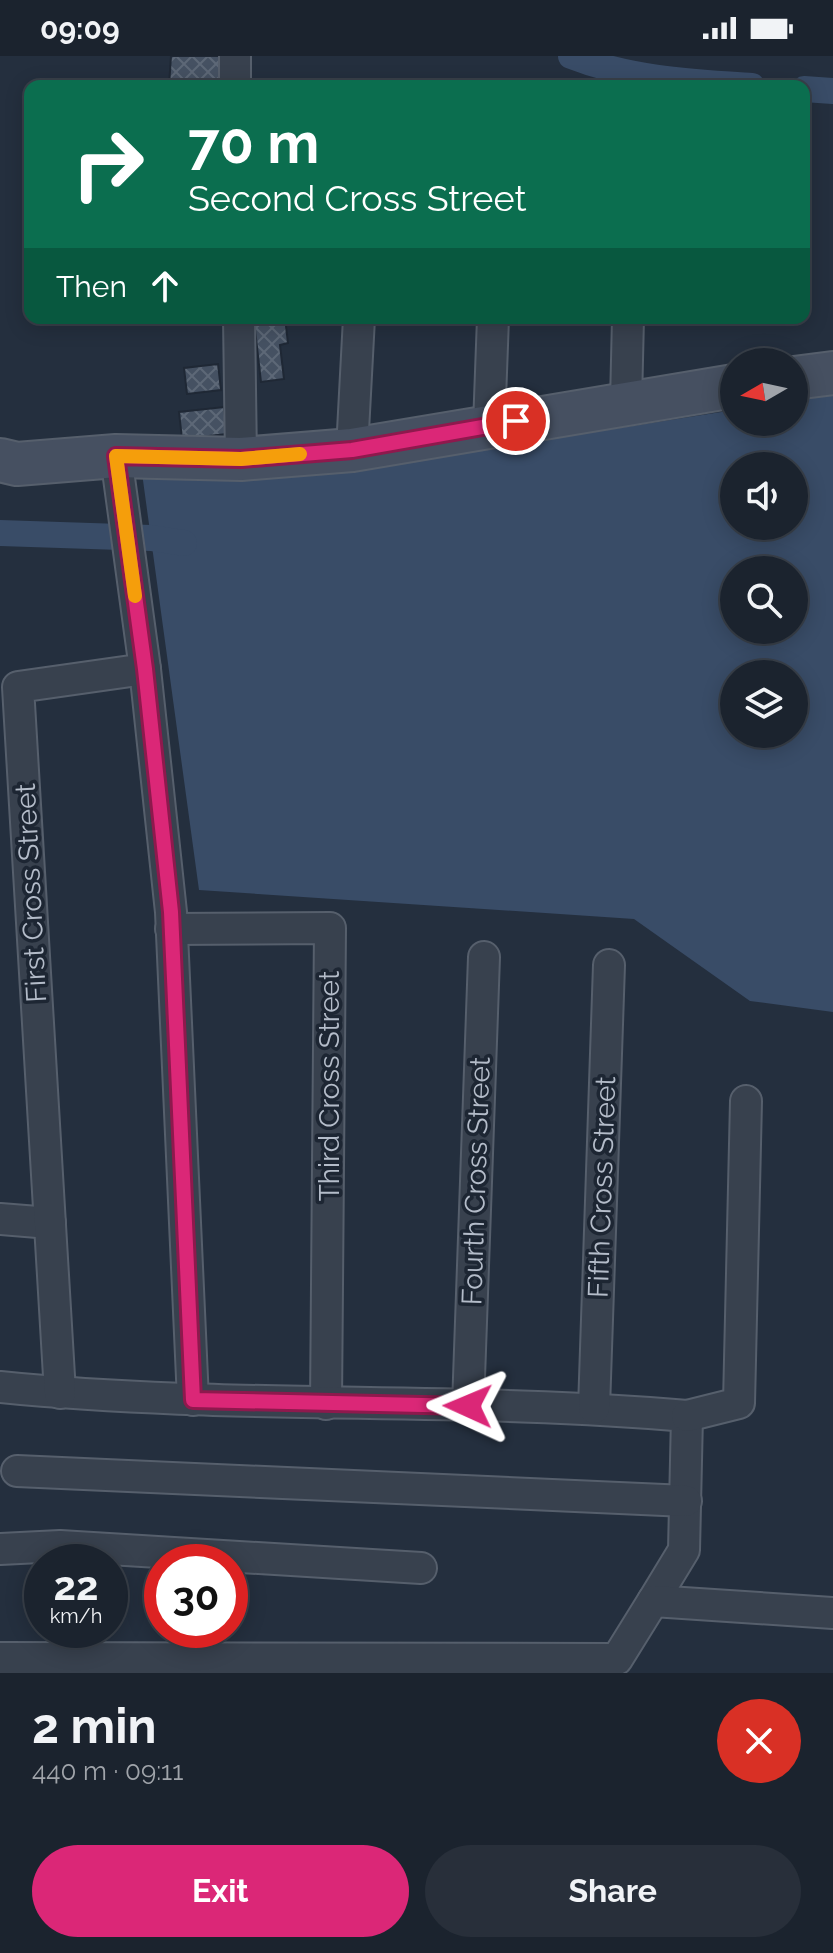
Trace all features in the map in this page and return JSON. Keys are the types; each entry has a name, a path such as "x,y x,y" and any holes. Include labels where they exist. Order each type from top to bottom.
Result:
{"street":[{"path":"235,56 235,80"},
{"path":"239,324 241,459"},
{"path":"352,450 359,324"},
{"path":"489,426 493,324"},
{"path":"626,402 628,324"},
{"path":"808,376 833,373"},
{"path":"6,468 116,456 241,459 352,450 720,388"},
{"path":"116,456 145,669 171,929 193,1400"},
{"name":"First Cross Street","path":"60,1393 18,687 145,669"},
{"name":"Third Cross Street","path":"171,929 330,928 326,1404"},
{"name":"Fourth Cross Street","path":"468,1406 484,957"},
{"name":"Fifth Cross Street","path":"594,1408 609,965"},
{"path":"0,1387 193,1400 594,1408 687,1416 739,1403 746,1101"},
{"path":"0,1219 50,1223"},
{"path":"19,1663 616,1666 684,1550 687,1416"},
{"path":"17,1471 686,1501"},
{"path":"0,1549 60,1546 421,1568"},
{"path":"653,1601 833,1613"}],"water":[{"path":"833,394 833,1012 750,1001 634,919 199,890 142,473 435,457 720,412 720,436 808,436 808,398"}],"building":[{"path":"171,56 224,56 223,80 169,80"},
{"path":"254,324 286,324 288,343 280,345 284,379 261,382"},
{"path":"218,364 221,390 187,394 184,368"},
{"path":"224,407 227,434 182,439 179,412"}],"waterway":[{"path":"571,56 615,70 675,80"},
{"path":"810,89 833,91"},
{"path":"0,533 151,538 184,543"}],"slow traffic":[{"path":"135,596 116,456 241,459 300,454"}],"route":[{"path":"468,1406 193,1400 171,912 145,669 116,456 241,459 352,450 516,421"}]}
